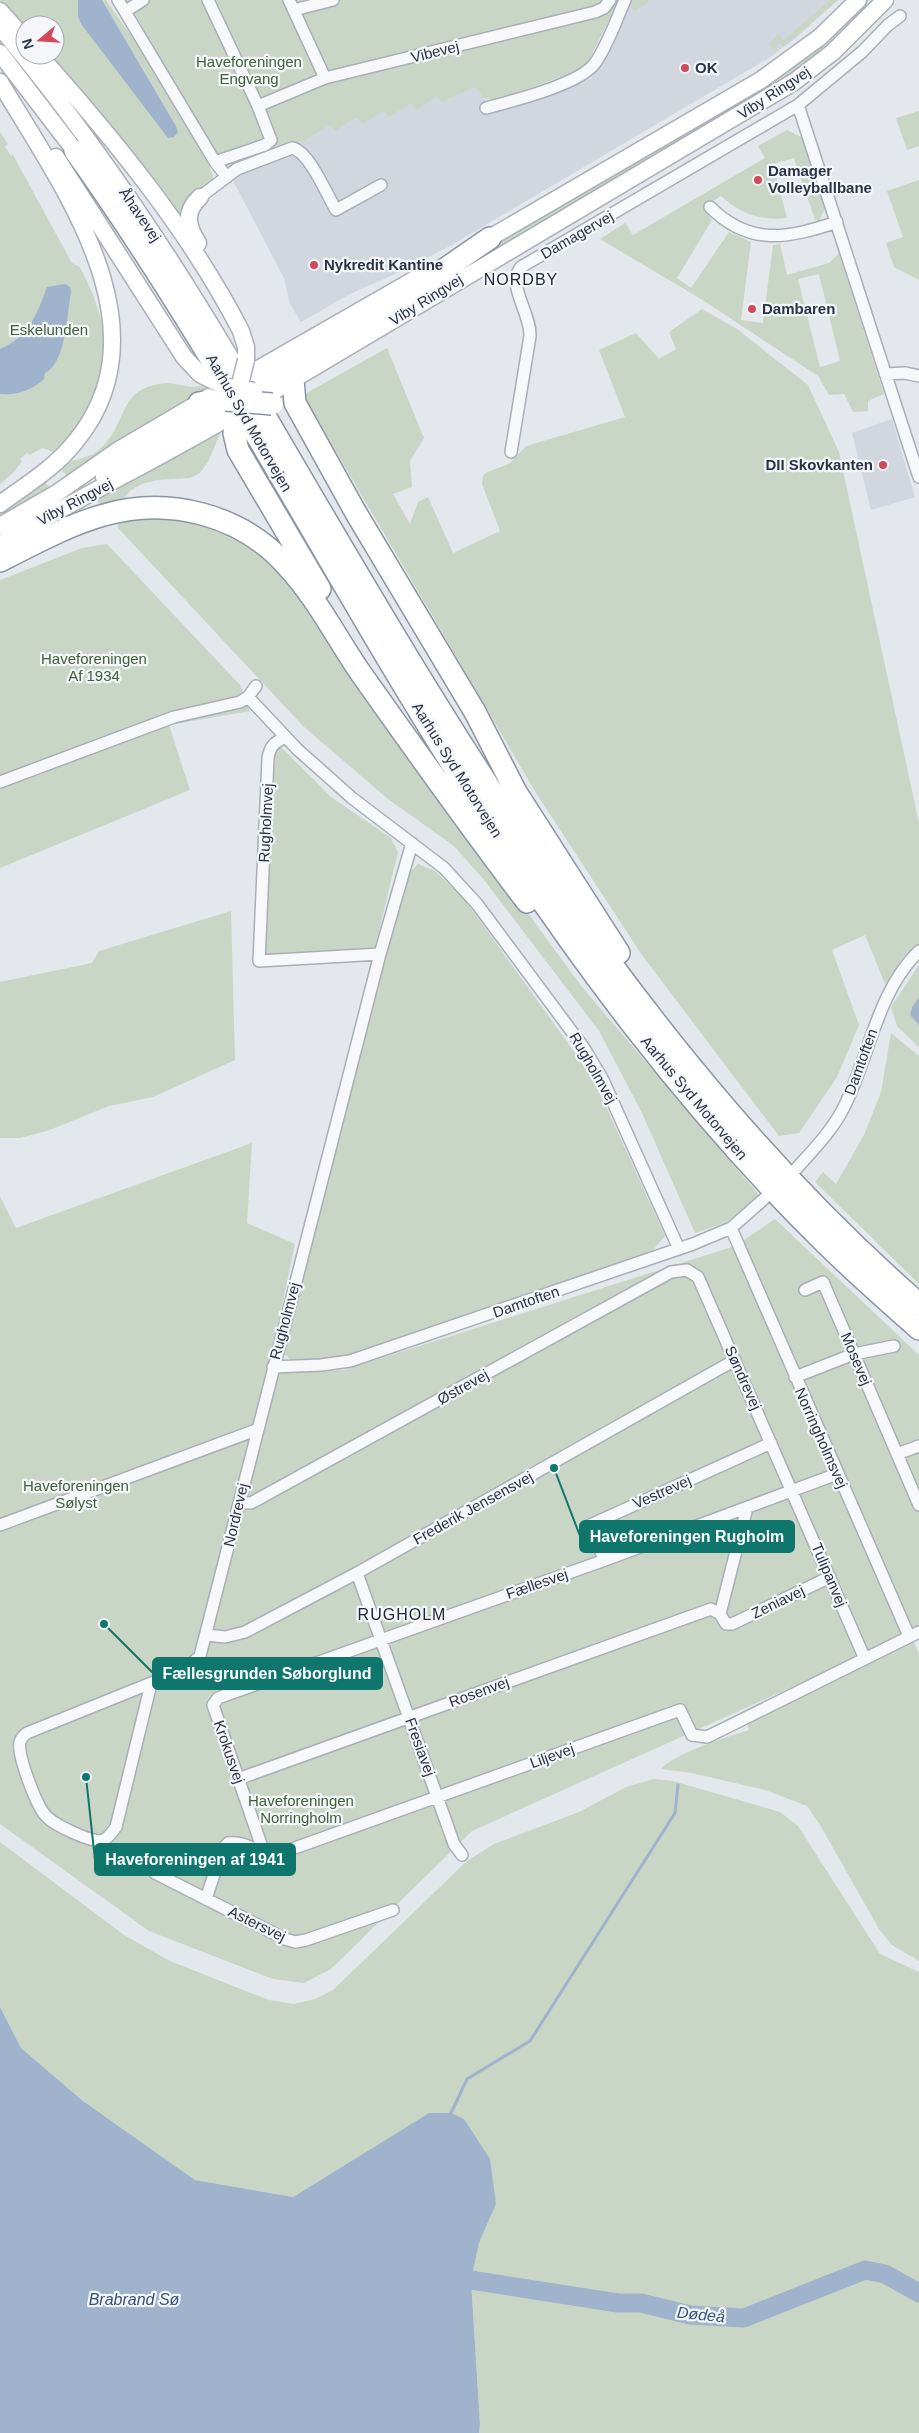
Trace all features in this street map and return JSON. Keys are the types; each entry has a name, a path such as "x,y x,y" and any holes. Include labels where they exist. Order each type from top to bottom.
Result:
{"highway":[{"name":"Aarhus Syd Motorvejen","path":"75,152 173,298 400,679 512,856 621,1010 735,1134 919,1304"},
{"path":"446,791 367,666 235,444 245,395 397,302 490,238"},
{"path":"245,395 288,413 322,467 356,513"},
{"path":"245,395 295,403 356,513 475,712 521,800 735,1134"},
{"name":"Aarhus Syd Motorvejen","path":"245,395 413,668 526,844 633,995 735,1134 819,1237 919,1329"},
{"path":"0,560 87,521 122,511 146,508 177,509 216,518 248,533 279,557 297,578 360,671 549,933 605,1004 676,1086 735,1134"}],"main road":[{"name":"Viby Ringvej","path":"83,488 117,451 245,395 306,341 391,291 490,238 761,80 820,37 858,0"},
{"name":"Viby Ringvej","path":"0,526 83,488 144,466 245,395 794,82 832,52 885,0"},
{"path":"0,11 15,28"},
{"name":"Åhavevej","path":"0,27 74,120 132,203 222,344 245,395"},
{"path":"0,53 75,152"},
{"path":"47,65 144,180 223,299 245,341 254,349 265,353 286,343 306,341"},
{"path":"0,81 29,116 57,157 181,352 192,366 207,378 245,395 245,341"},
{"path":"0,81 79,220 93,250 109,302 112,343 110,372 97,409 75,443 38,476 0,504"},
{"path":"204,194 189,209 188,222 194,238 220,280 223,299"},
{"name":"Viby Ringvej","path":"0,544 62,498"}],"street":[{"path":"118,0 215,162 227,177"},
{"path":"126,11 143,0"},
{"path":"208,0 258,106 271,140 266,145 215,162"},
{"path":"325,78 292,5 333,0"},
{"name":"Vibevej","path":"258,106 325,78 595,12 604,8 610,0"},
{"path":"486,108 567,82 587,72 603,50 625,0"},
{"name":"Damagervej","path":"511,452 530,336 530,323 515,284 515,278 521,267 798,106 862,52 888,25 900,16"},
{"path":"798,106 919,477"},
{"path":"204,194 244,166 292,148 303,153 336,210 381,185"},
{"path":"710,207 739,228 768,236 793,236 836,222"},
{"path":"886,374 905,373 919,376"},
{"path":"0,782 174,716 229,705 248,697 256,686"},
{"path":"248,697 285,737"},
{"name":"Rugholmvej","path":"380,954 260,961 268,758 273,744 285,737 352,798 444,868 477,904 584,1048 603,1080 679,1249"},
{"name":"Rugholmvej","path":"273,1368 380,954 412,843"},
{"name":"Damtoften","path":"796,1169 824,1138 844,1108 890,992 919,951"},
{"name":"Damtoften","path":"273,1368 350,1361 679,1249 731,1228 765,1198"},
{"name":"Norringholmsvej","path":"731,1228 837,1474 914,1634"},
{"name":"Søndrevej","path":"687,1270 698,1277 792,1491"},
{"name":"Østrevej","path":"239,1503 251,1503 671,1272 687,1270"},
{"name":"Mosevej","path":"805,1290 823,1282 919,1505"},
{"path":"795,1377 854,1354 894,1346"},
{"name":"Frederik Jensensvej","path":"206,1635 225,1637 245,1632 357,1573 735,1360"},
{"name":"Nordrevej","path":"151,1684 186,1669 196,1662 206,1635 273,1368"},
{"path":"0,1525 256,1430"},
{"name":"Vestrevej","path":"606,1560 588,1526 771,1443"},
{"path":"897,1454 919,1446"},
{"name":"Fællesvej","path":"236,1690 606,1560 837,1474"},
{"name":"Tulipanvej","path":"792,1491 865,1659"},
{"path":"723,1619 747,1508"},
{"name":"Fresiavej","path":"357,1573 382,1638 454,1844 462,1855"},
{"name":"Zeniavej","path":"723,1619 732,1624 830,1577"},
{"name":"Rosenvej","path":"238,1779 711,1609 723,1619"},
{"name":"Liljevej","path":"206,1899 222,1850 228,1843 238,1842 264,1853 278,1854 680,1710 692,1735 707,1737 898,1644 914,1634"},
{"path":"151,1684 116,1827 109,1837 101,1841 94,1841 56,1824 46,1816 36,1799 20,1752 23,1737 27,1733 151,1684"},
{"name":"Krokusvej","path":"236,1690 218,1698 213,1705 264,1853"},
{"name":"Astersvej","path":"155,1873 285,1939 295,1942 306,1940 393,1910"}],"shaded area":[{"path":"632,0 838,0 797,37 772,56 450,246 350,294 301,322 290,304 284,278 229,173 280,133 478,83 491,114 561,92 592,78 605,57"},
{"name":"DII Skovkanten","path":"892,419 915,497 871,510 852,433"}],"green space":[{"path":"0,0 78,0 78,17 81,24 176,126 102,0 106,0 129,33 133,32 205,156 213,176 212,182 181,221 51,65 65,65 65,15 15,15 15,23 0,6"},
{"name":"Haveforeningen Engvang","path":"121,0 619,0 587,64 580,70 497,100 483,98 479,89 474,87 442,102 437,96 416,110 411,103 389,117 384,111 362,124 357,117 335,131 330,125 302,142 293,144 229,173 220,165 135,14"},
{"path":"632,0 648,0 647,4 634,11 630,5"},
{"path":"830,0 838,0 783,47 780,43 776,47 778,51 775,53 769,44 778,34 784,40"},
{"path":"869,0 863,9 801,69 346,340 506,237 840,28"},
{"path":"919,111 919,146 907,150 896,118"},
{"path":"787,130 803,138 825,208 819,221 815,220 794,158 773,164 787,218 777,219 751,215 721,196 702,208 712,220 677,278 691,288 729,232 751,242 741,320 763,323 773,245 780,244 787,275 829,263 839,253 884,394 868,401 868,411 853,412 844,394 829,395 818,376 701,299 600,239 625,223 633,235 765,158 758,146","holes":["819,274 840,361 820,367 798,279"]},
{"name":"Eskelunden","path":"0,132 8,144 5,147 11,156 13,155 72,263 80,267 94,297 102,323 106,348 101,387 71,438 53,452 42,448 30,455 27,453 20,459 22,461 14,472 0,484"},
{"path":"919,180 919,280 894,267 886,243 903,237 887,191"},
{"path":"702,309 737,329 808,385 839,452 919,823 919,944 885,984 865,935 832,950 859,1025 837,1077 799,1133 779,1136 642,955 536,793 303,395 387,348 424,438 410,461 412,487 393,494 410,524 418,502 428,497 453,553 500,531 482,484 483,476 487,472 509,464 526,446 625,417 599,350 636,333 659,359 676,349 669,332"},
{"path":"168,383 193,387 208,385 211,390 69,477 59,468 68,462 95,453 100,449 116,429 131,399 140,391 151,386"},
{"path":"223,427 208,462 200,473 190,478 157,480 142,484 130,491 119,504 104,508 94,498"},
{"path":"43,481 51,488 0,518 0,508"},
{"path":"162,517 226,530 283,570 426,774 582,987 759,1195 725,1223 695,1233 642,1113 599,1031 485,881 454,846 388,799 303,726 118,528 117,522"},
{"name":"Haveforeningen Af 1934","path":"107,544 241,686 250,711 169,725 190,790 0,868 0,580 82,548"},
{"path":"281,747 331,797 391,838 398,852 372,960 263,966 272,754"},
{"path":"418,864 435,871 465,900 593,1078 665,1236 647,1257 347,1359 294,1363 282,1352 403,879"},
{"path":"231,911 235,1060 153,1097 109,1106 47,1131 20,1138 0,1138 0,982 92,963 99,951"},
{"path":"919,965 919,997 912,1007 910,1015 919,1025 919,1047 897,1026 891,1007"},
{"path":"891,1033 919,1056 919,1284 815,1182 823,1172 836,1184 864,1135 881,1092"},
{"path":"252,1143 247,1223 295,1244 268,1372 344,1370 735,1246 775,1219 919,1355 919,1630 472,1831 331,1969 304,1983 273,1979 149,1931 0,1824 0,1196 16,1228"},
{"path":"913,1641 919,1653 919,1961 892,1945 879,1929 820,1825 807,1806 765,1790 692,1773 661,1769 690,1751 749,1730 746,1722"},
{"path":"654,1779 673,1781 780,1812 798,1826 880,1954 919,1972 919,2433 479,2433 471,2280 479,2243 496,2204 429,2113 293,2197 195,2180 83,2101 21,2048 0,2007 0,1842 124,1935 170,1961 269,2000 294,2004 315,1999 333,1990 467,1861 494,1844 579,1812 626,1787"}],"water":[{"path":"78,0 102,0 176,126 178,132 174,137 168,138 81,24 78,17"},
{"path":"65,284 70,287 71,292 61,349 52,368 45,373 44,379 29,389 18,393 0,394 0,349 18,338 31,324 47,287"},
{"path":"919,997 919,1025 910,1015 912,1007"},
{"name":"Brabrand Sø","path":"0,2007 21,2048 83,2101 195,2180 293,2197 429,2113 451,2113 464,2119 490,2159 496,2204 479,2243 471,2280 479,2433 0,2433"}],"waterway":[{"path":"451,2113 467,2079 530,2041 675,1813 678,1785"},
{"name":"Dødeå","path":"471,2280 618,2303 641,2303 690,2315 744,2318 865,2270 885,2274 919,2293"}],"place":[{"name":"OK","path":"685,68"},
{"name":"Damager Volleyballbane","path":"758,180"},
{"name":"Nykredit Kantine","path":"314,265"},
{"name":"Dambaren","path":"752,309"},
{"name":"DII Skovkanten","path":"883,465"},
{"name":"Haveforeningen Rugholm","path":"554,1468"},
{"name":"Fællesgrunden Søborglund","path":"104,1624"},
{"name":"Haveforeningen af 1941","path":"86,1777"}],"district":[{"name":"NORDBY","path":"521,279"},
{"name":"RUGHOLM","path":"402,1614"}],"park label":[{"name":"Haveforeningen Sølyst","path":"76,1494"},
{"name":"Haveforeningen Norringholm","path":"301,1810"}]}
